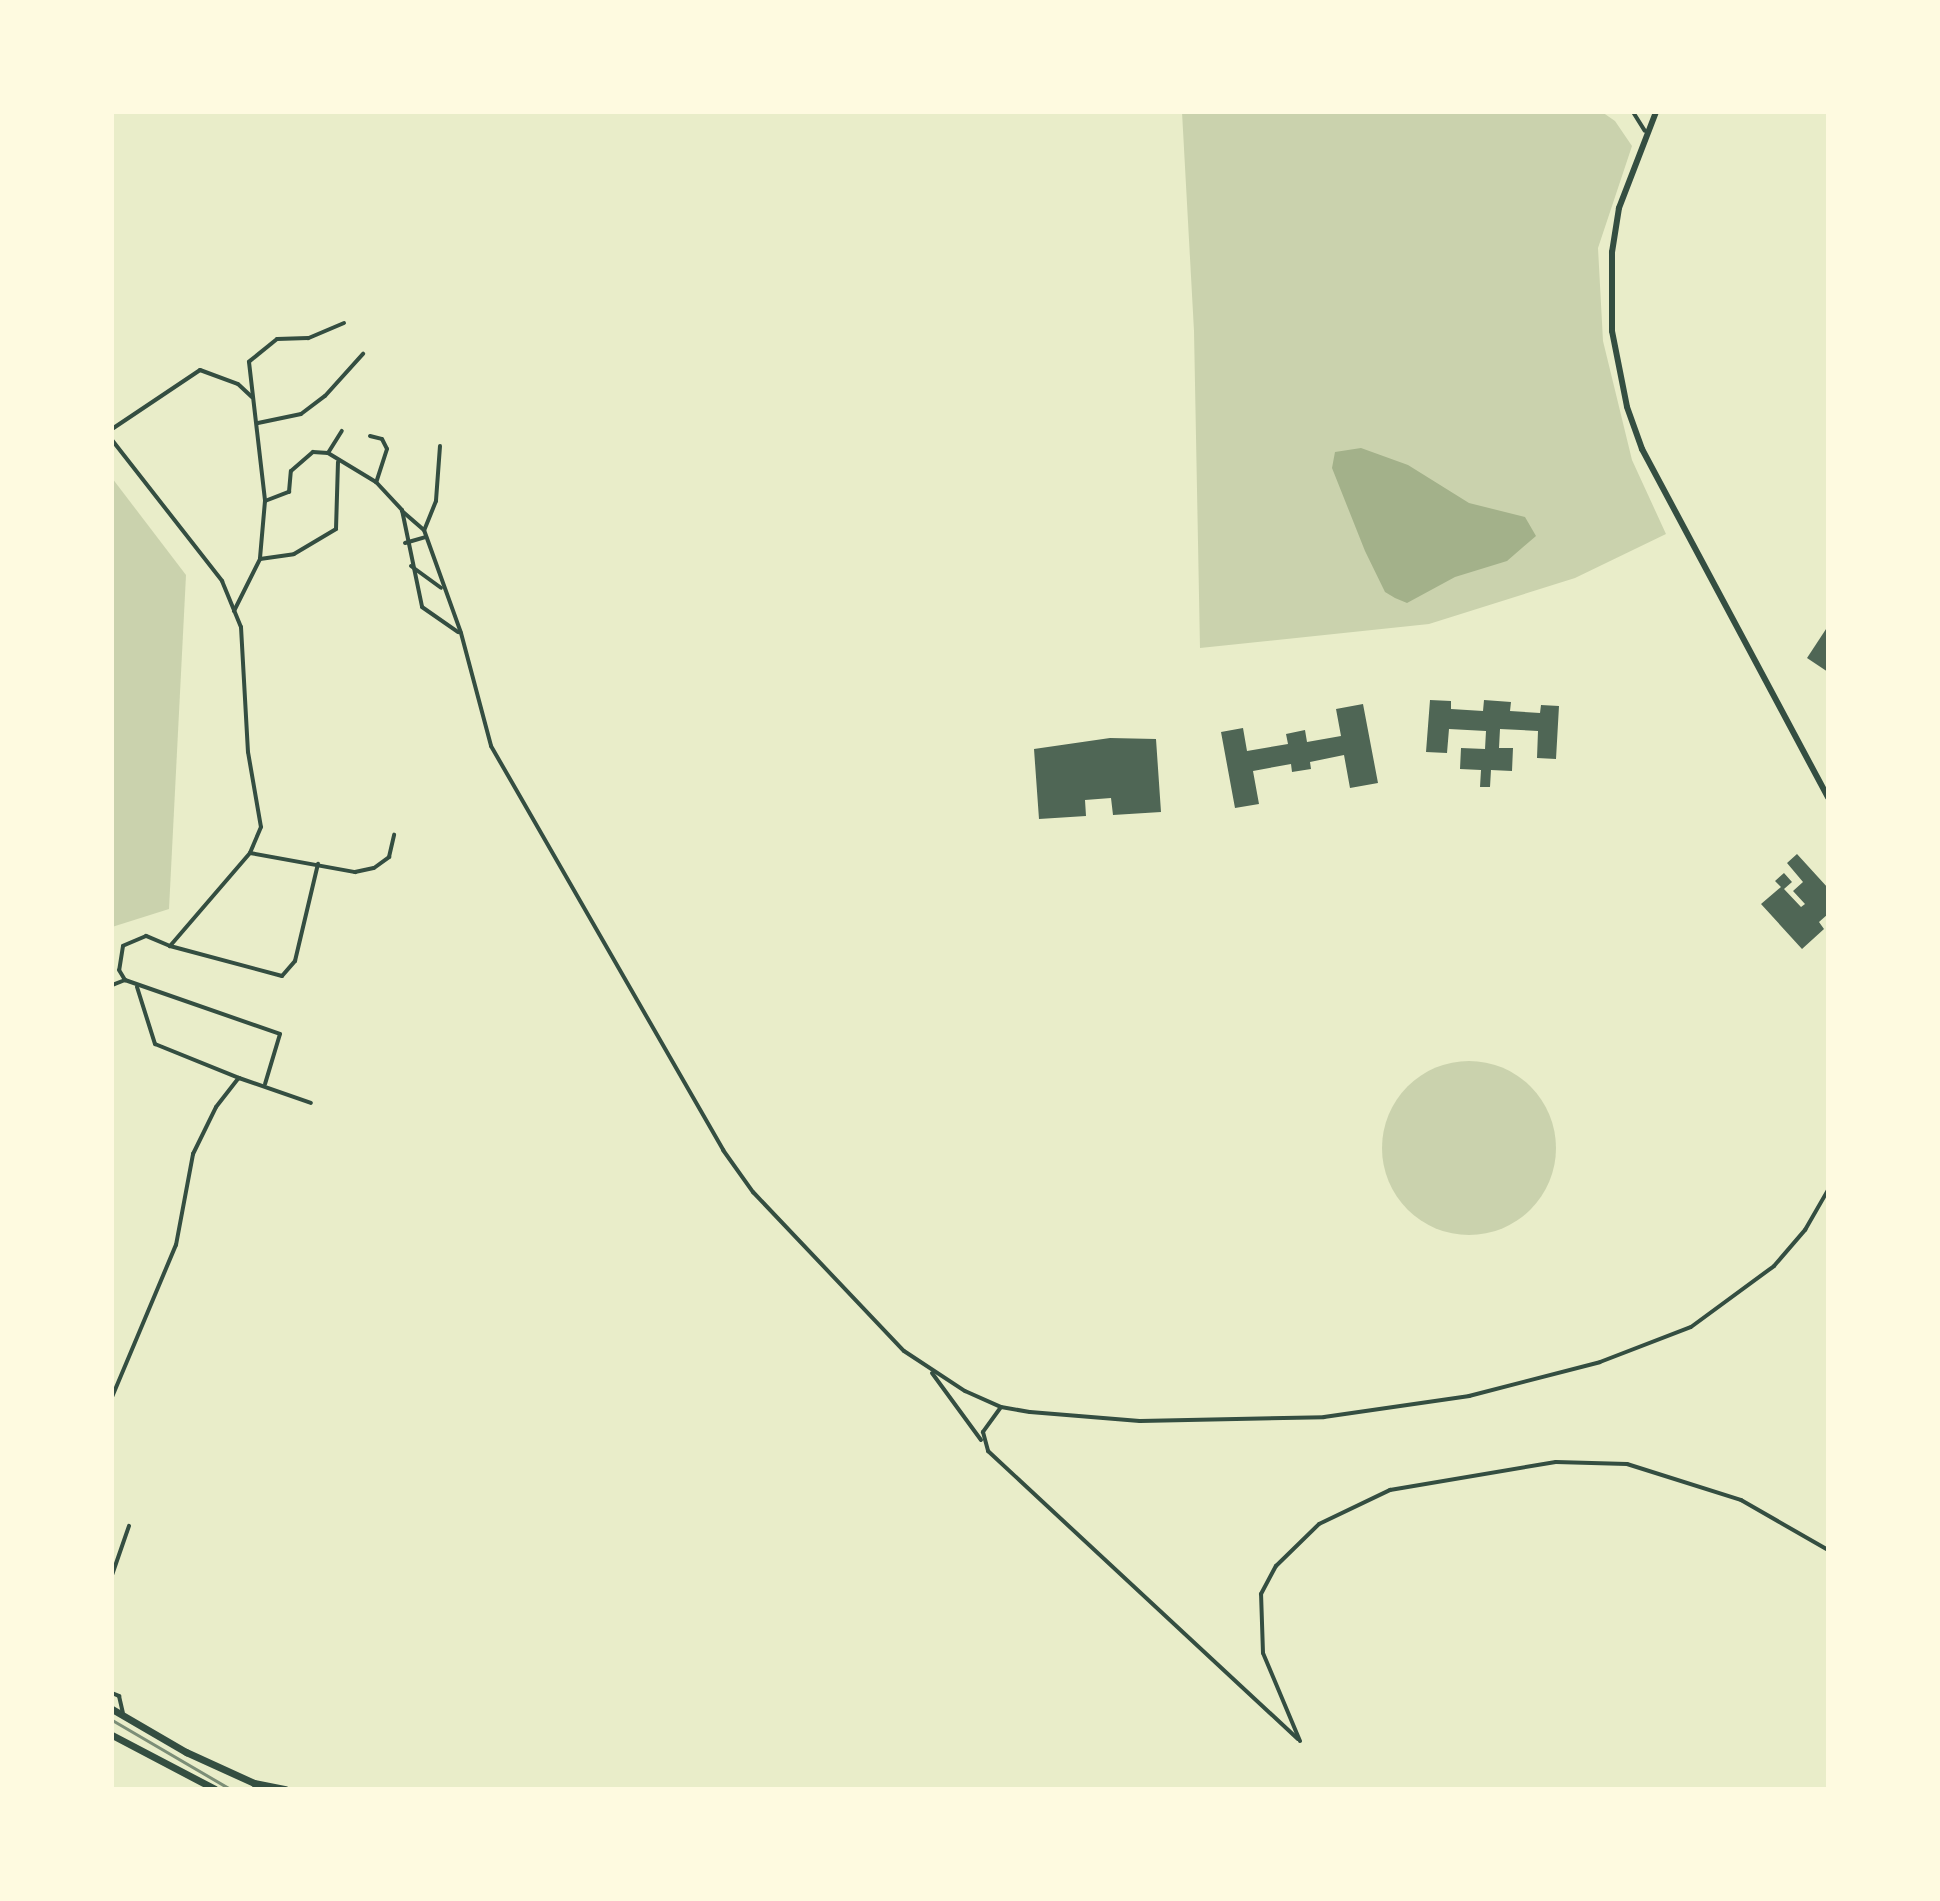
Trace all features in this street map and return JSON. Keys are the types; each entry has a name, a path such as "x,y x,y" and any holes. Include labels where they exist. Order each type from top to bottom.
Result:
{"main road":[{"path":"1656,112 1645,131 1619,208 1612,252 1612,331 1627,407 1642,449 1828,797"},
{"path":"112,1709 226,1771 285,1789"},
{"path":"112,1735 215,1789"}],"street":[{"path":"1633,112 1645,131"},
{"path":"234,611 260,559 265,501 258,423 246,371 259,348 277,339 308,338 344,323"},
{"path":"258,423 301,414 325,396 363,354"},
{"path":"112,429 200,370 238,384 254,398"},
{"path":"328,453 342,431"},
{"path":"370,436 382,439 387,449 376,482"},
{"path":"112,440 222,581 242,638 248,752 261,827 250,853 170,946"},
{"path":"424,530 436,501 440,446"},
{"path":"265,501 289,492 291,471 299,460 313,452 328,453 338,462 376,482 424,530 441,588 461,633 491,746 723,1150 753,1192 860,1309 931,1372 983,1442 1300,1741 1263,1653 1261,1594 1276,1566 1319,1524 1390,1490 1556,1462 1627,1464 1741,1500 1828,1550"},
{"path":"260,559 294,554 336,529 338,462"},
{"path":"402,510 405,543 422,607 461,633"},
{"path":"405,543 426,537"},
{"path":"410,565 441,588"},
{"path":"250,853 355,872 374,868 389,857 394,835"},
{"path":"265,1084 280,1034 137,987 125,980 119,957 132,939 146,936 170,946 282,976 295,961 318,864"},
{"path":"112,985 125,980"},
{"path":"137,987 155,1044 311,1103"},
{"path":"112,1397 176,1245 193,1154 216,1107 239,1078"},
{"path":"931,1372 1001,1407 1140,1421 1324,1417 1469,1396 1648,1347 1724,1307 1774,1266 1805,1230 1828,1190"},
{"path":"983,1442 989,1417 1001,1407"},
{"path":"112,1575 129,1526"},
{"path":"112,1693 119,1696 124,1715"}],"shaded area":[{"path":"1182,112 1602,112 1615,121 1632,146 1598,248 1603,341 1632,460 1666,534 1575,578 1429,624 1200,648 1194,331"},
{"path":"1361,448 1408,465 1469,503 1525,517 1536,536 1507,561 1455,577 1407,603 1395,598 1385,592 1365,551 1332,468 1335,452"},
{"path":"112,478 186,575 169,909 112,927"},
{"path":"1469,1061 1502,1068 1531,1086 1549,1115 1556,1148 1549,1181 1531,1210 1502,1228 1469,1235 1436,1228 1407,1210 1389,1181 1382,1148 1389,1115 1407,1086 1436,1068"}],"building":[{"path":"1828,626 1828,672 1807,658"},
{"path":"1430,700 1451,701 1451,709 1483,711 1484,700 1511,702 1510,711 1540,713 1541,705 1559,706 1556,759 1537,758 1538,731 1500,729 1499,748 1513,748 1512,771 1491,770 1490,787 1480,787 1481,770 1460,769 1461,748 1485,749 1486,731 1449,729 1447,753 1426,752"},
{"path":"1363,704 1378,783 1350,788 1344,755 1310,762 1311,769 1292,772 1291,764 1253,771 1259,804 1235,808 1221,732 1243,728 1247,751 1288,744 1286,734 1305,730 1307,742 1341,736 1336,709"},
{"path":"1110,738 1156,739 1161,812 1113,815 1111,798 1085,800 1086,816 1039,819 1034,749"},
{"path":"1797,854 1828,888 1828,914 1819,922 1824,929 1802,949 1761,904 1781,887 1775,881 1784,873 1792,882 1784,889 1801,907 1805,904 1793,891 1803,882 1787,863"}],"railway":[{"path":"112,1720 230,1789"}]}
